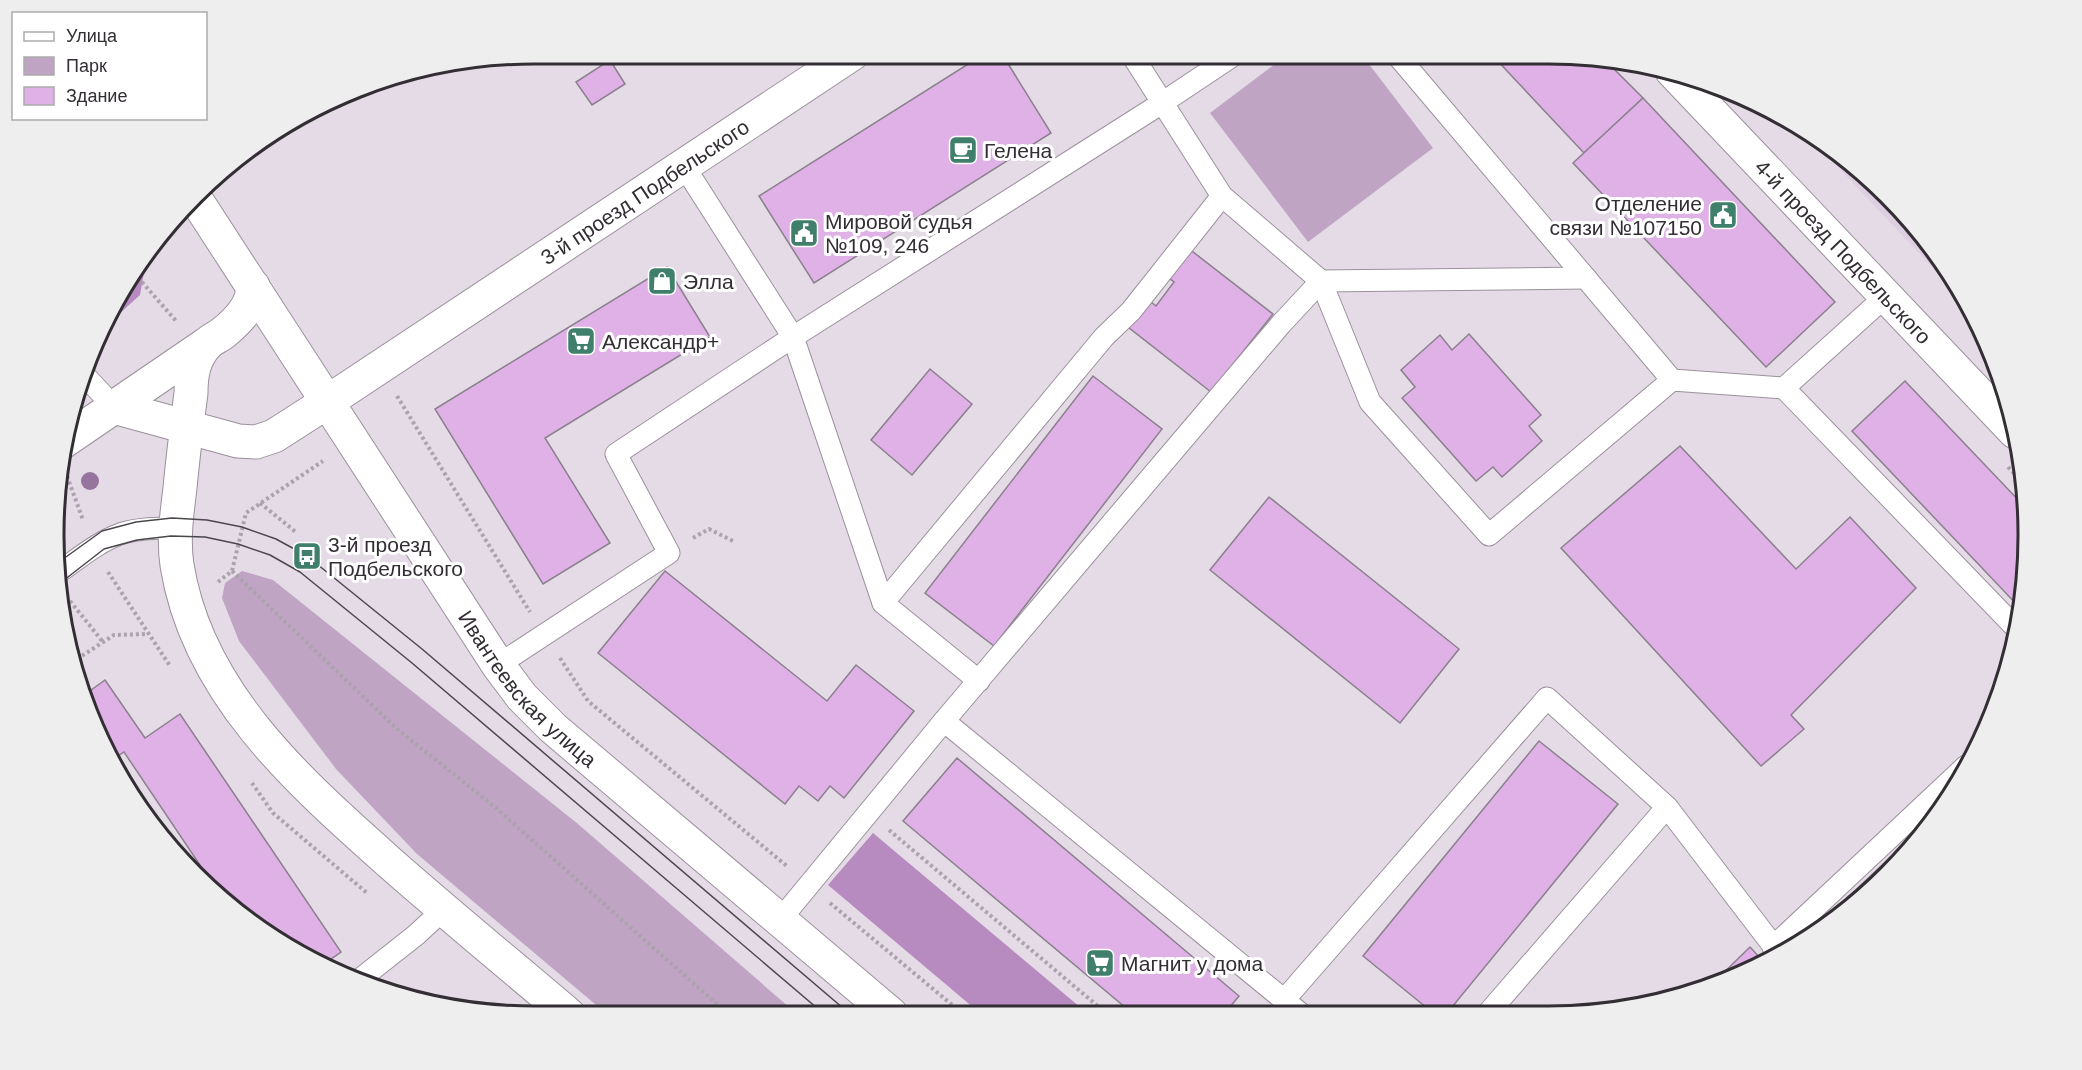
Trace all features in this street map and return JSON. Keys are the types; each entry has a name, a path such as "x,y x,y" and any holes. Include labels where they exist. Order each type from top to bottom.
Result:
{"street":[{"name":"3-й проезд Подбельского","path":"114,407 238,441 256,442 274,436 837,64"},
{"name":"4-й проезд Подбельского","path":"1687,86 2003,420"},
{"name":"Ивантеевская улица","path":"199,205 498,665 522,697 553,728 882,1006"},
{"path":"76,433 114,407 205,335 246,309 253,298 253,286"},
{"path":"205,335 240,327 258,327 275,334 295,352 306,376 305,394 300,412 289,426"},
{"path":"205,335 191,375 176,528 177,562 186,606 206,657 248,721 318,798 443,910 558,1006"},
{"path":"191,393 196,410 207,425 221,436"}],"lane":[{"path":"1138,64 1222,196 1322,280 1370,402 1489,535 1672,380 1784,388 2009,621"},
{"path":"498,665 669,553 616,454 793,337 1162,104 1221,64"},
{"path":"1405,64 1672,380"},
{"path":"684,166 793,337 883,603 979,681"},
{"path":"883,603 1104,337 1131,311 1222,196"},
{"path":"780,920 944,721 1266,342 1322,280 1586,278"},
{"path":"1784,388 1886,296"},
{"path":"90,381 114,407"},
{"path":"66,567 93,548 119,534 148,529 176,528"},
{"path":"944,721 1293,1006 1547,698 1667,807 1773,947"},
{"path":"1786,940 1943,789"},
{"path":"1494,1006 1667,807"},
{"path":"366,974 416,935 443,910"}],"path":[{"path":"141,279 205,335"},
{"path":"404,406 588,701 953,1006"},
{"path":"217,582 232,571 246,513 323,461"},
{"path":"260,503 297,533"},
{"path":"709,529 733,541"},
{"path":"232,571 396,728 496,808 719,1006"},
{"path":"70,601 103,642"},
{"path":"81,656 114,634 148,634"},
{"path":"868,813 1098,1006"}],"shaded area":[{"path":"1834,163 1880,202 1901,225 1935,270"},
{"path":"144,275 140,295 121,312"},
{"path":"873,833 1079,1006 972,1006 828,885"}],"green space":[{"path":"1275,64 1369,64 1433,148 1308,242 1210,113"},
{"path":"242,571 273,580 578,824 788,1006 597,1006 417,854 336,769 239,641 222,598 225,583"}],"building":[{"path":"604,64 612,64 625,84 592,105 576,82"},
{"path":"968,64 1008,64 1051,133 814,283 759,196"},
{"path":"1500,64 1547,64 1615,70 1643,98 1584,153"},
{"path":"1643,98 1835,302 1766,367 1573,163"},
{"path":"1179,241 1273,314 1211,392 1119,320 1140,293 1156,306 1174,282 1157,269"},
{"path":"667,267 710,337 545,438 610,543 543,584 435,409"},
{"path":"1469,334 1541,415 1529,426 1542,441 1502,477 1493,467 1476,481 1402,398 1415,387 1401,370 1440,335 1452,350"},
{"path":"930,369 972,404 912,475 871,440"},
{"path":"1093,376 1162,429 994,646 925,593"},
{"path":"1905,381 2015,497 2018,535 2012,600 1852,431"},
{"path":"1680,446 1796,569 1850,517 1916,588 1791,715 1804,729 1761,766 1561,548"},
{"path":"1269,497 1459,649 1400,723 1210,570"},
{"path":"665,571 827,701 856,665 914,711 844,798 830,786 818,801 799,786 785,804 598,653"},
{"path":"105,680 145,738 180,714 341,952 331,959 300,942 249,908 202,868 124,752 120,755 91,690"},
{"path":"1539,741 1618,804 1453,1006 1425,1006 1363,956"},
{"path":"957,758 1239,996 1231,1006 1124,1006 903,821"},
{"path":"1750,947 1758,955 1755,957 1726,970"}],"tram line":[{"path":"65,557 102,531 136,522 172,518 207,520 242,527 276,539 307,556 422,649 841,1006"},
{"path":"67,578 104,549 137,540 171,536 205,537 238,544 270,555 300,572 412,663 815,1006"}],"place":[{"name":"Гелена","path":"963,150"},
{"name":"Отделение связи №107150","path":"1723,215"},
{"name":"Мировой судья №109, 246","path":"804,233"},
{"name":"Элла","path":"662,281"},
{"name":"Александр+","path":"581,341"},
{"name":"3-й проезд Подбельского","path":"307,556"},
{"name":"Магнит у дома","path":"1100,963"}]}
